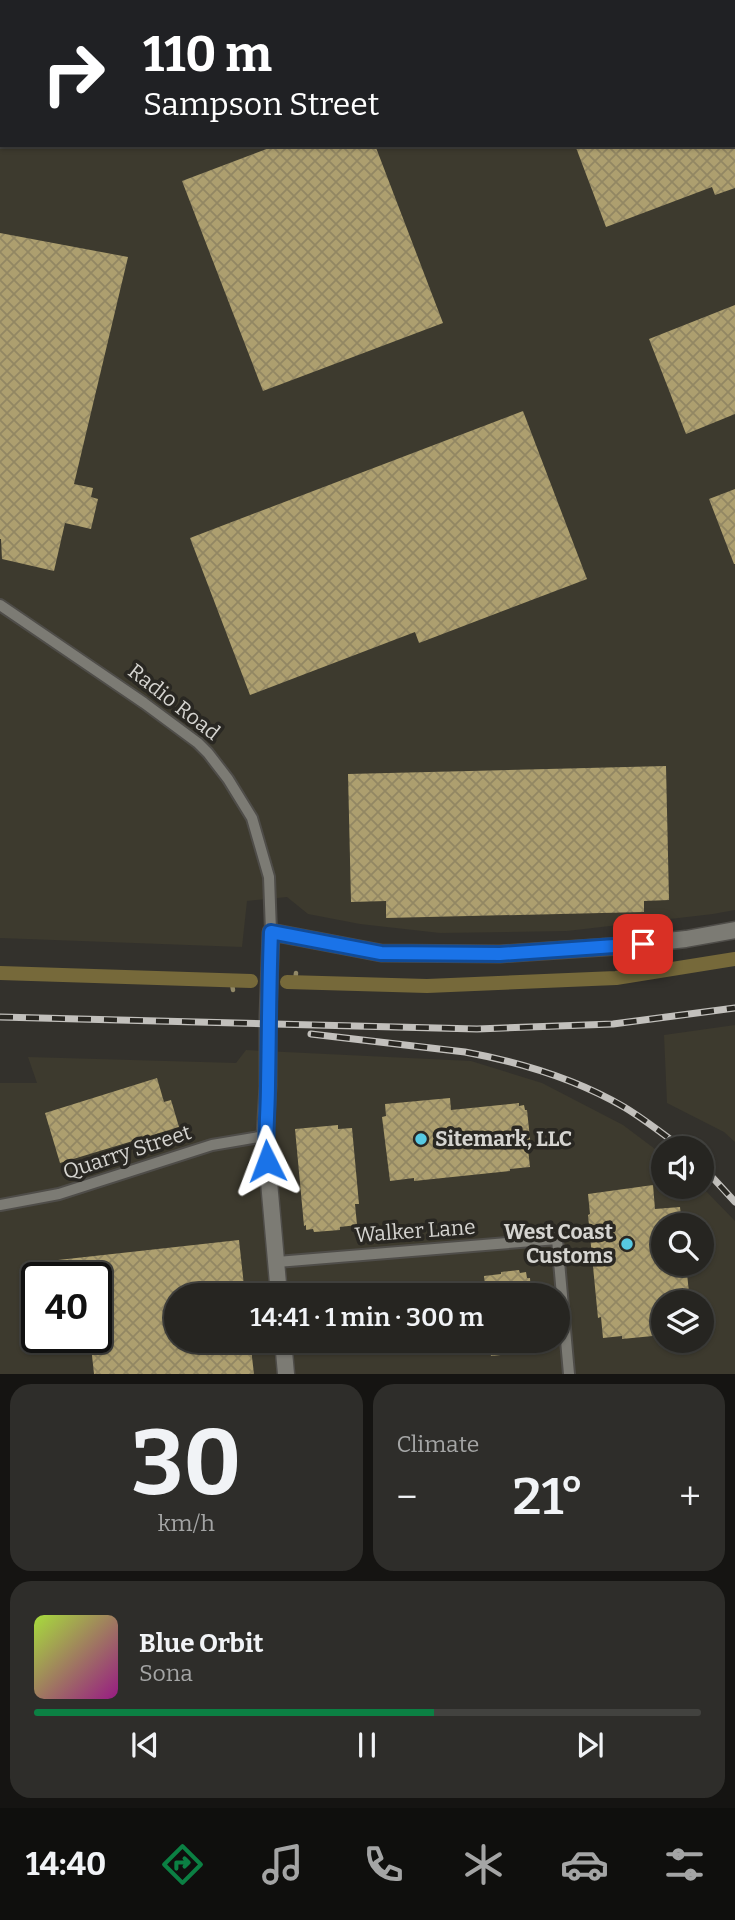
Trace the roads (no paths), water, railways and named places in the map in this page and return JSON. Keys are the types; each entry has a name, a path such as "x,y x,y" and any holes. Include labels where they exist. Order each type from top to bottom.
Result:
{"street":[{"name":"Radio Road","path":"0,605 198,743 228,779 252,818 269,877 271,932 265,1136 278,1283"},
{"path":"271,932 381,953 500,954 621,946 686,939 735,930"},
{"name":"Quarry Street","path":"0,1205 59,1194 212,1145 265,1136"},
{"name":"Walker Lane","path":"277,1262 557,1239 569,1374"},
{"path":"284,1353 286,1374"}],"waterway":[{"path":"287,982 427,986 616,978 735,959"},
{"path":"0,973 251,981"},
{"path":"295,982 296,973"},
{"path":"232,984 233,990"}],"railway":[{"path":"0,1017 477,1029 613,1024 735,1008"},
{"path":"311,1034 465,1052 526,1066 606,1097 666,1136"},
{"path":"714,1179 735,1202"}],"place":[{"name":"Sitemark, LLC","path":"421,1139"},
{"name":"West Coast Customs","path":"627,1244"}]}
